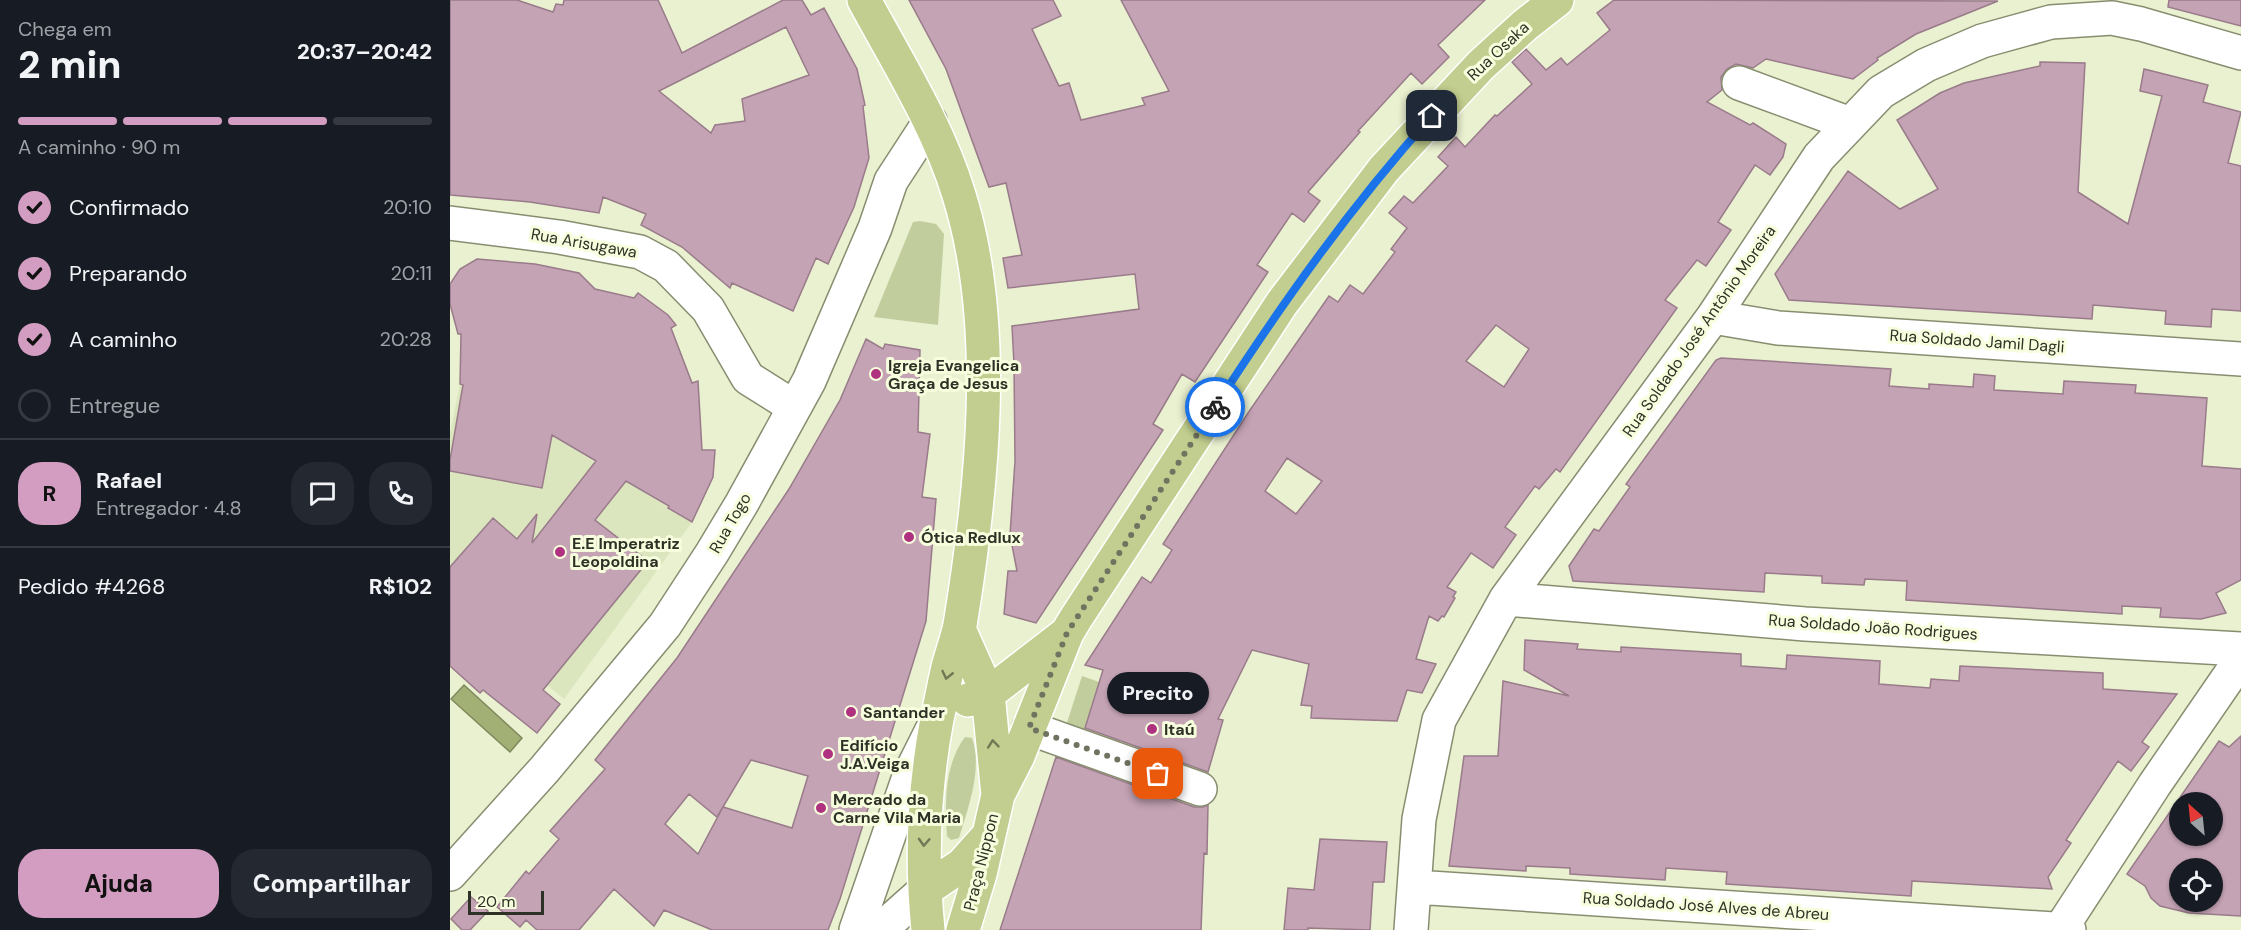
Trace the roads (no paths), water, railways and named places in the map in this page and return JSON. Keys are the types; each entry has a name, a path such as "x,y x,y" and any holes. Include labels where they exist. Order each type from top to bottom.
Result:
{"main road":[{"path":"864,0 930,121 959,195 975,261 983,350 980,460 974,537 959,629 937,721 926,805 924,851 928,930"},
{"name":"Rua Osaka","path":"1067,633 1282,303 1384,169 1481,65 1557,0"},
{"name":"Praça Nippon","path":"959,629 988,694 998,795"},
{"path":"937,721 953,707 988,694 1067,633"},
{"name":"Praça Nippon","path":"963,930 998,795 1029,728 1067,633"},
{"path":"925,890 962,865 990,833"}],"street":[{"name":"Rua Soldado José Antônio Moreira","path":"1411,930 1419,819 1439,720 1506,599 1713,317 1819,157 1850,124 1881,92 1926,64 1982,41 2108,9 2141,24 2241,53"},
{"path":"1739,83 1850,124"},
{"name":"Rua Togo","path":"450,874 581,727 665,625 742,503 794,407 835,324 875,228 891,181 930,121"},
{"name":"Rua Arisugawa","path":"450,223 559,237 640,252 666,266 708,309 748,378 794,407"},
{"name":"Rua Soldado Jamil Dagli","path":"1713,317 1778,328 2241,359"},
{"name":"Rua Soldado João Rodrigues","path":"1506,599 1805,624 2241,649"},
{"path":"2060,930 2155,784 2241,659"},
{"path":"856,930 910,774 937,721"},
{"path":"1029,728 1200,789"},
{"name":"Rua Soldado José Alves de Abreu","path":"1415,887 2069,930"},
{"path":"880,930 925,890"}],"place":[{"name":"Igreja Evangelica Graça de Jesus","path":"876,374"},
{"name":"Ótica Redlux","path":"909,537"},
{"name":"E.E Imperatriz Leopoldina","path":"560,552"},
{"name":"Santander","path":"851,712"},
{"name":"Itaú","path":"1152,729"},
{"name":"Edifício J.A.Veiga","path":"828,754"},
{"name":"Precito","path":"1158,774"},
{"name":"Mercado da Carne Vila Maria","path":"821,808"}]}
